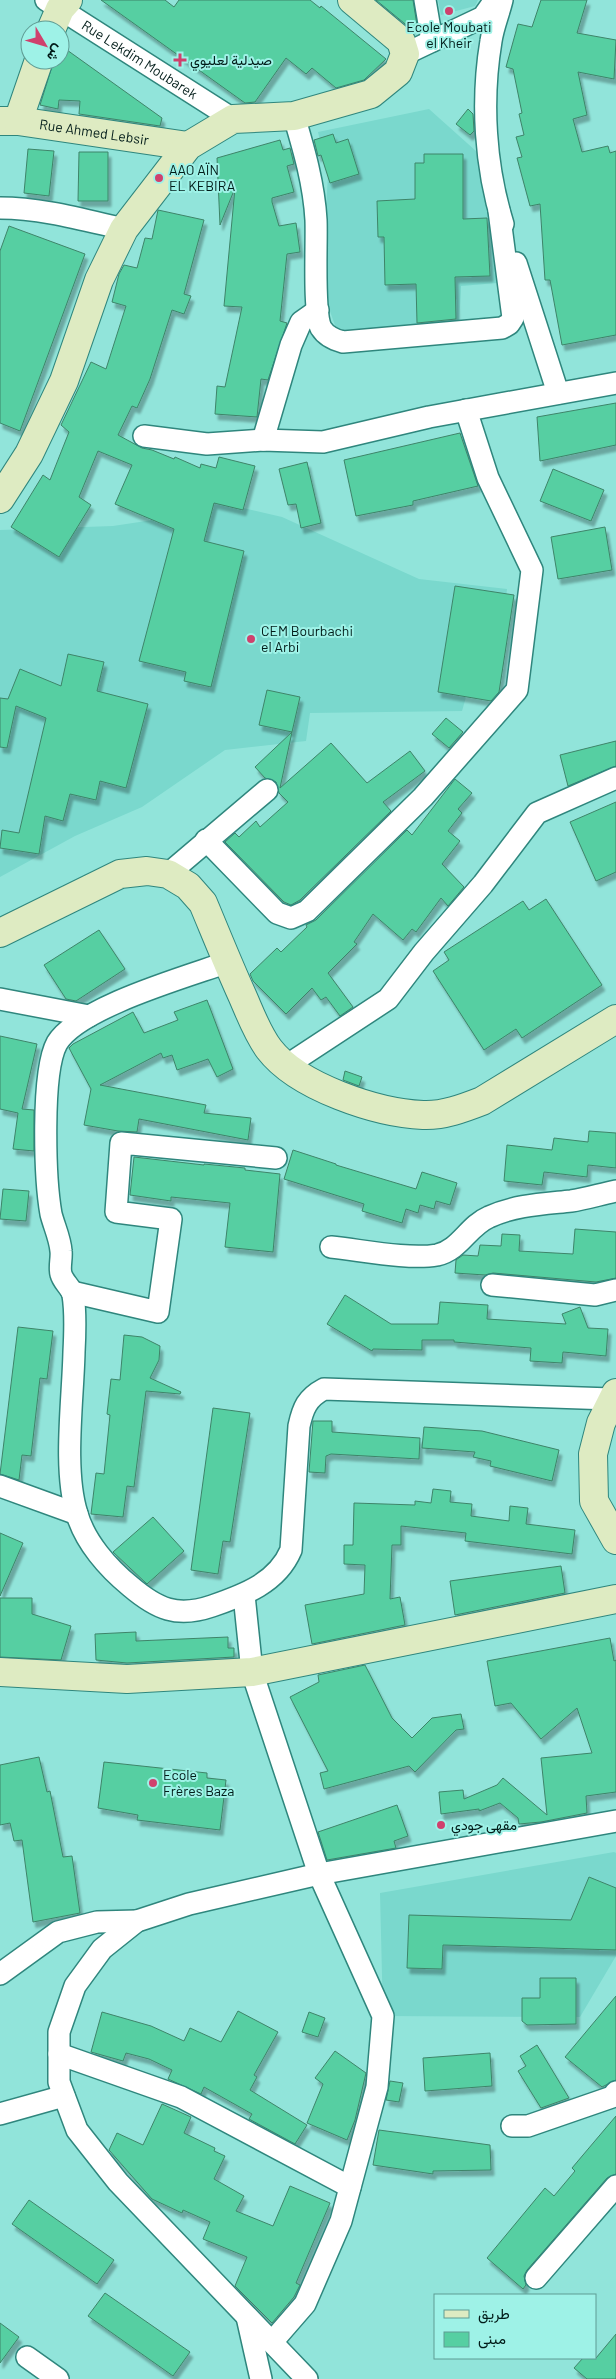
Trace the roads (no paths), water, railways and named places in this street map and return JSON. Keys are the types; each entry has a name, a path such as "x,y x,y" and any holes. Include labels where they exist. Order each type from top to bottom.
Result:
{"main road":[{"path":"0,499 29,454 64,381 99,280 124,229 188,146 233,120 294,116 371,94 398,72 405,54 401,41 352,0"},
{"path":"9,121 34,70"},
{"name":"Rue Ahmed Lebsir","path":"9,121 188,146"},
{"path":"0,933 120,874 147,871 168,874 188,886 203,903 257,1030 270,1050 286,1066 328,1091 386,1110 425,1115 462,1109 482,1101 616,1020"},
{"path":"614,1396 601,1424 593,1454 594,1501 616,1540"},
{"path":"0,1672 126,1679 252,1672 616,1599"}],"street":[{"path":"425,0 432,41"},
{"path":"405,54 483,16 496,0"},
{"path":"294,116 312,184 316,220 318,310 321,328 332,339 343,342 502,328 509,324 513,318 485,111 491,40 502,0"},
{"name":"Rue Lekdim Moubarek","path":"56,10 233,120"},
{"path":"0,208 14,208 67,216 124,229"},
{"path":"499,211 558,394"},
{"path":"263,440 291,345 301,322 318,310"},
{"path":"144,436 207,444 263,440 323,442 466,410 616,383"},
{"path":"206,840 278,913 291,918 307,911 423,797 517,690 532,570 488,478 466,410"},
{"path":"286,1066 388,999 424,952 483,884 536,813 616,778"},
{"path":"168,874 267,790"},
{"path":"228,962 126,999 89,1016 68,1029 57,1044 50,1067 47,1100 46,1167 51,1214 61,1250 60,1274 72,1292 75,1324 70,1476 76,1514 104,1561 146,1600 163,1609 180,1612 205,1608 244,1595 271,1578 285,1565 291,1550 299,1426 303,1406 313,1395 324,1389 614,1396"},
{"path":"0,999 89,1016"},
{"path":"72,1292 158,1312 171,1219 116,1212 121,1143 276,1158"},
{"path":"331,1247 419,1256 438,1254 453,1248 475,1224 489,1216 517,1207 573,1200 616,1191"},
{"path":"492,1286 595,1295 616,1290"},
{"path":"0,1486 76,1514"},
{"path":"244,1595 252,1672 319,1874 383,2016 377,2087 341,2221 305,2304 272,2342"},
{"path":"0,1974 58,1932 97,1922 137,1921 189,1904 319,1874 616,1822"},
{"path":"137,1921 102,1949 76,1986 59,2032 59,2082 64,2096 77,2130 118,2182 307,2379"},
{"path":"59,2054 181,2097 350,2187"},
{"path":"512,2126 528,2126 612,2097 616,2092"},
{"path":"0,2114 64,2096"},
{"path":"536,2278 616,2186"},
{"path":"247,2316 261,2379"},
{"path":"26,2358 58,2379"}],"place":[{"name":"Ecole Moubati el Kheir","path":"449,11"},
{"name":"صيدلية لعليوي","path":"180,60"},
{"name":"AAO AÏN EL KEBIRA","path":"159,178"},
{"name":"CEM Bourbachi el Arbi","path":"251,639"},
{"name":"Ecole Frères Baza","path":"153,1783"},
{"name":"مقهى جودي","path":"441,1825"}]}
